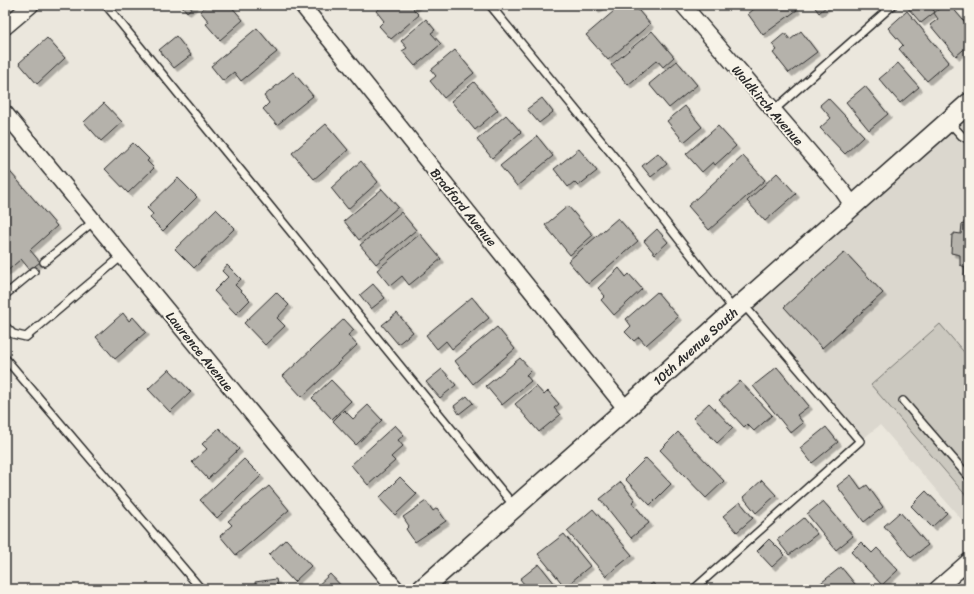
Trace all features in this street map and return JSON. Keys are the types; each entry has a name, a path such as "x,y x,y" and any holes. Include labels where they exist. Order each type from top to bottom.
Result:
{"street":[{"path":"5,27 31,5"},
{"name":"Bradford Avenue","path":"302,5 626,409"},
{"name":"Waldkirch Avenue","path":"683,5 773,112 842,190 853,206"},
{"name":"10th Avenue South","path":"422,589 626,409 738,307 969,104"},
{"name":"Lawrence Avenue","path":"5,113 396,589"},
{"path":"938,589 969,561"}],"lane":[{"path":"106,5 515,507"},
{"path":"490,5 738,307 860,441 694,589"},
{"path":"773,112 892,5"},
{"path":"948,122 962,136 969,140"},
{"path":"44,262 94,221"},
{"path":"5,326 13,334 26,337 122,256"},
{"path":"5,295 34,271"},
{"path":"5,358 201,589"},
{"path":"903,401 969,477"}],"shaded area":[{"path":"969,103 969,528 880,425 860,441 742,304"},
{"path":"940,324 969,358 969,499 871,385"}],"building":[{"path":"181,5 195,5 187,12"},
{"path":"207,5 230,5 243,20 220,40 206,24 209,22 200,11"},
{"path":"383,5 418,5 413,9 419,15 391,39 379,26 384,21 376,11"},
{"path":"591,5 602,5 596,10"},
{"path":"621,5 634,5 650,24 608,60 586,35"},
{"path":"759,5 794,5 797,10 763,35 748,14"},
{"path":"813,5 828,5 819,13"},
{"path":"909,5 929,5 935,12 921,23 907,7"},
{"path":"944,5 950,5 969,27 969,45 956,56 930,25 938,19 934,13"},
{"path":"907,11 949,62 927,81 899,49 903,45 888,28"},
{"path":"426,19 435,30 431,33 441,44 415,66 402,51 407,48 401,41"},
{"path":"257,28 277,52 241,81 234,72 223,81 211,66"},
{"path":"652,31 674,57 663,67 657,60 628,85 611,65"},
{"path":"801,31 817,52 789,73 773,53 777,50 772,44 785,33 790,40"},
{"path":"176,36 191,55 174,68 159,50"},
{"path":"47,38 65,58 37,84 19,63"},
{"path":"455,50 474,73 444,98 430,81 436,76 431,70"},
{"path":"677,61 697,85 669,108 649,84"},
{"path":"898,63 919,87 900,103 879,79"},
{"path":"293,72 313,96 277,125 263,109 269,103 264,96"},
{"path":"474,82 498,110 475,130 451,101"},
{"path":"865,86 888,114 869,130 846,102"},
{"path":"542,98 553,112 539,123 527,109"},
{"path":"828,98 864,136 845,154 820,128 831,118 820,105"},
{"path":"104,103 122,122 101,141 84,122"},
{"path":"685,106 702,127 684,142 667,121"},
{"path":"506,115 521,132 492,158 477,140"},
{"path":"326,124 348,150 314,179 292,153"},
{"path":"718,126 736,146 715,165 713,162 702,172 686,154"},
{"path":"537,136 553,156 517,186 500,166"},
{"path":"133,143 149,159 147,161 154,168 128,193 105,169"},
{"path":"579,149 597,171 578,186 574,182 568,187 554,169"},
{"path":"658,153 667,164 651,177 642,166"},
{"path":"743,156 765,180 709,230 688,206"},
{"path":"361,161 378,182 348,209 331,188"},
{"path":"5,166 57,226 30,250 40,262 30,270 21,259 5,273"},
{"path":"777,173 796,194 765,221 747,201"},
{"path":"178,178 197,197 163,231 150,218 153,214 147,208"},
{"path":"382,189 398,207 359,240 344,221"},
{"path":"568,206 593,235 570,255 545,225"},
{"path":"216,209 235,228 194,268 175,249"},
{"path":"401,212 416,230 376,264 360,245"},
{"path":"969,212 969,282 964,276 965,267 960,265 960,255 951,253 952,235 954,235 954,233 961,234 962,224 964,225 964,222 967,222 967,213"},
{"path":"618,218 638,241 588,284 568,261"},
{"path":"657,229 668,242 655,254 644,241"},
{"path":"420,234 441,259 409,285 402,276 390,286 377,270"},
{"path":"845,252 883,293 822,348 784,307"},
{"path":"227,265 241,279 235,285 250,300 236,314 214,291 228,277 222,271"},
{"path":"619,268 626,277 629,274 642,289 614,315 601,300 605,296 598,288"},
{"path":"373,284 385,298 371,309 360,295"},
{"path":"276,292 289,305 277,318 285,326 265,345 244,323"},
{"path":"657,292 678,317 646,345 639,337 634,341 625,332 631,326 626,319"},
{"path":"472,297 489,318 452,349 446,341 437,349 426,335"},
{"path":"123,313 129,321 133,317 146,332 115,359 96,337"},
{"path":"397,313 413,332 398,344 382,325"},
{"path":"344,319 354,330 348,335 357,345 302,397 283,376"},
{"path":"497,327 515,349 473,384 455,361"},
{"path":"520,358 531,370 526,375 531,381 502,405 486,386"},
{"path":"777,367 809,406 797,415 803,423 791,433 753,386"},
{"path":"169,369 191,392 170,412 148,389"},
{"path":"442,369 456,385 440,398 426,382"},
{"path":"331,380 351,401 332,419 312,398"},
{"path":"740,381 772,415 754,431 747,424 744,427 719,400"},
{"path":"536,386 544,395 548,391 559,404 554,408 560,415 539,432 515,404"},
{"path":"467,396 473,403 459,414 454,406"},
{"path":"709,403 733,428 717,443 693,418"},
{"path":"368,405 382,420 356,445 333,421 344,410 353,419"},
{"path":"395,425 404,435 398,440 403,446 391,457 395,461 368,485 351,465"},
{"path":"826,427 838,442 812,463 800,448"},
{"path":"219,428 239,449 208,479 192,462 207,449 202,444"},
{"path":"678,432 724,481 706,498 660,450"},
{"path":"646,458 671,484 650,505 625,479"},
{"path":"244,459 261,476 217,518 200,500"},
{"path":"851,475 861,489 867,485 883,507 864,522 837,486"},
{"path":"400,477 417,494 395,515 379,498"},
{"path":"762,480 776,495 756,513 743,497"},
{"path":"621,482 635,500 632,502 649,523 631,538 600,499"},
{"path":"269,486 289,510 236,555 220,536 232,525 228,521"},
{"path":"926,491 947,513 932,527 911,506"},
{"path":"426,501 433,511 437,508 446,521 415,542 406,529 409,526 403,517"},
{"path":"823,501 853,536 836,550 807,514"},
{"path":"740,502 753,518 737,532 723,516"},
{"path":"593,509 632,555 606,576 567,531"},
{"path":"900,512 928,545 911,558 884,526"},
{"path":"804,518 817,534 789,555 777,540"},
{"path":"564,534 590,566 565,587 538,554"},
{"path":"286,539 311,566 294,582 269,555"},
{"path":"769,539 785,555 772,567 757,551"},
{"path":"861,542 872,553 877,548 898,570 882,585 851,552"},
{"path":"539,564 559,589 528,589 520,579"},
{"path":"841,567 859,589 820,589 817,586"},
{"path":"330,574 344,589 314,589"},
{"path":"276,579 278,589 256,589 255,582"},
{"path":"653,583 658,589 645,589"}]}
